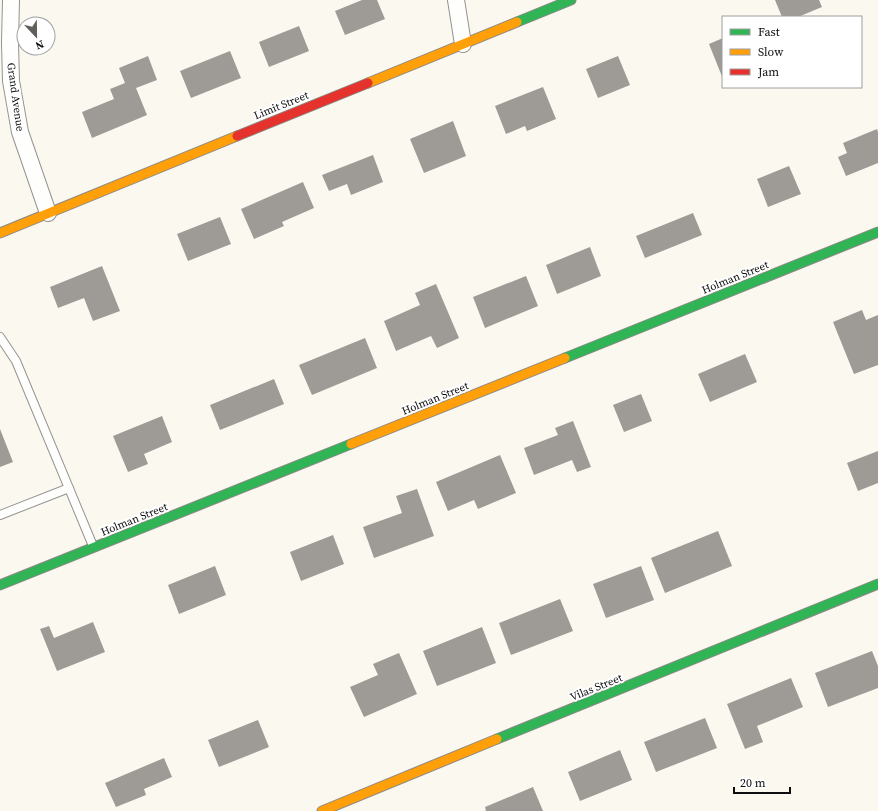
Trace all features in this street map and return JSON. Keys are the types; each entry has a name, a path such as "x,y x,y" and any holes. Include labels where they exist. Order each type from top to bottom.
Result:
{"street":[{"name":"Grand Avenue","path":"11,0 10,43 12,81 20,132 48,213"},
{"path":"456,0 463,44"},
{"name":"Limit Street","path":"0,233 571,0"},
{"name":"Holman Street","path":"0,585 878,232"},
{"name":"Vilas Street","path":"322,811 346,807 878,584"}],"lane":[{"path":"0,337 16,361 94,548"},
{"path":"0,515 69,488"}],"building":[{"path":"362,0 377,0 385,19 345,35 335,11"},
{"path":"775,0 819,0 822,7 800,16 782,16"},
{"path":"299,26 309,51 269,67 259,42"},
{"path":"722,38 722,76 709,44"},
{"path":"230,51 241,78 191,98 180,71"},
{"path":"148,56 157,80 136,88 147,115 92,138 82,112 114,99 110,89 125,83 119,68"},
{"path":"618,56 630,85 598,98 586,69"},
{"path":"543,87 556,119 527,131 525,126 506,134 495,106"},
{"path":"453,121 466,156 424,173 410,139"},
{"path":"877,129 878,163 846,176 838,157 847,153 843,143"},
{"path":"373,155 383,182 351,195 347,184 329,191 322,175"},
{"path":"789,166 801,194 768,207 757,179"},
{"path":"303,182 314,208 282,222 284,226 254,239 241,209"},
{"path":"693,213 702,235 645,258 636,236"},
{"path":"220,217 231,244 188,261 177,234"},
{"path":"590,247 601,276 557,294 546,265"},
{"path":"102,266 120,311 93,321 84,298 58,308 50,287"},
{"path":"526,276 538,306 485,328 473,297"},
{"path":"436,284 459,338 437,348 431,336 396,351 384,321 420,305 415,293"},
{"path":"862,310 866,320 878,315 878,365 854,374 833,322"},
{"path":"365,338 377,368 312,395 299,365"},
{"path":"745,354 757,382 710,402 698,374"},
{"path":"274,379 284,404 220,430 210,405"},
{"path":"641,394 652,421 624,432 613,405"},
{"path":"162,416 172,442 144,454 148,464 128,472 113,436"},
{"path":"573,421 591,467 577,472 572,460 534,475 524,448 558,435 555,428"},
{"path":"0,429 13,462 0,467"},
{"path":"878,451 878,483 858,491 847,463"},
{"path":"500,455 516,493 478,509 474,500 448,511 436,482"},
{"path":"417,489 434,536 374,558 363,527 402,513 396,496"},
{"path":"718,531 732,566 665,593 651,558"},
{"path":"333,535 344,564 301,581 290,552"},
{"path":"215,566 226,595 179,614 168,585"},
{"path":"641,566 654,600 606,618 593,584"},
{"path":"560,599 573,631 511,655 499,623"},
{"path":"93,622 105,652 57,671 40,629 49,626 54,638"},
{"path":"482,627 496,663 437,686 423,651"},
{"path":"872,651 878,666 878,688 828,707 815,673"},
{"path":"399,653 417,694 364,717 350,687 378,675 373,664"},
{"path":"791,678 803,707 757,726 763,742 745,749 727,704"},
{"path":"705,718 717,748 656,772 644,742"},
{"path":"258,720 269,747 219,767 208,740"},
{"path":"620,750 632,780 580,801 568,772"},
{"path":"164,758 172,777 144,789 146,795 116,807 105,783"},
{"path":"533,787 543,811 486,811 485,807"}],"traffic: fast":[{"path":"517,22 571,0"},
{"path":"565,358 878,232"},
{"path":"0,585 351,444"},
{"path":"497,739 878,584"}],"traffic: slow":[{"path":"368,83 517,22"},
{"path":"0,233 237,136"},
{"path":"351,444 565,358"},
{"path":"322,811 497,739"}],"traffic: jam":[{"path":"237,136 368,83"}]}
